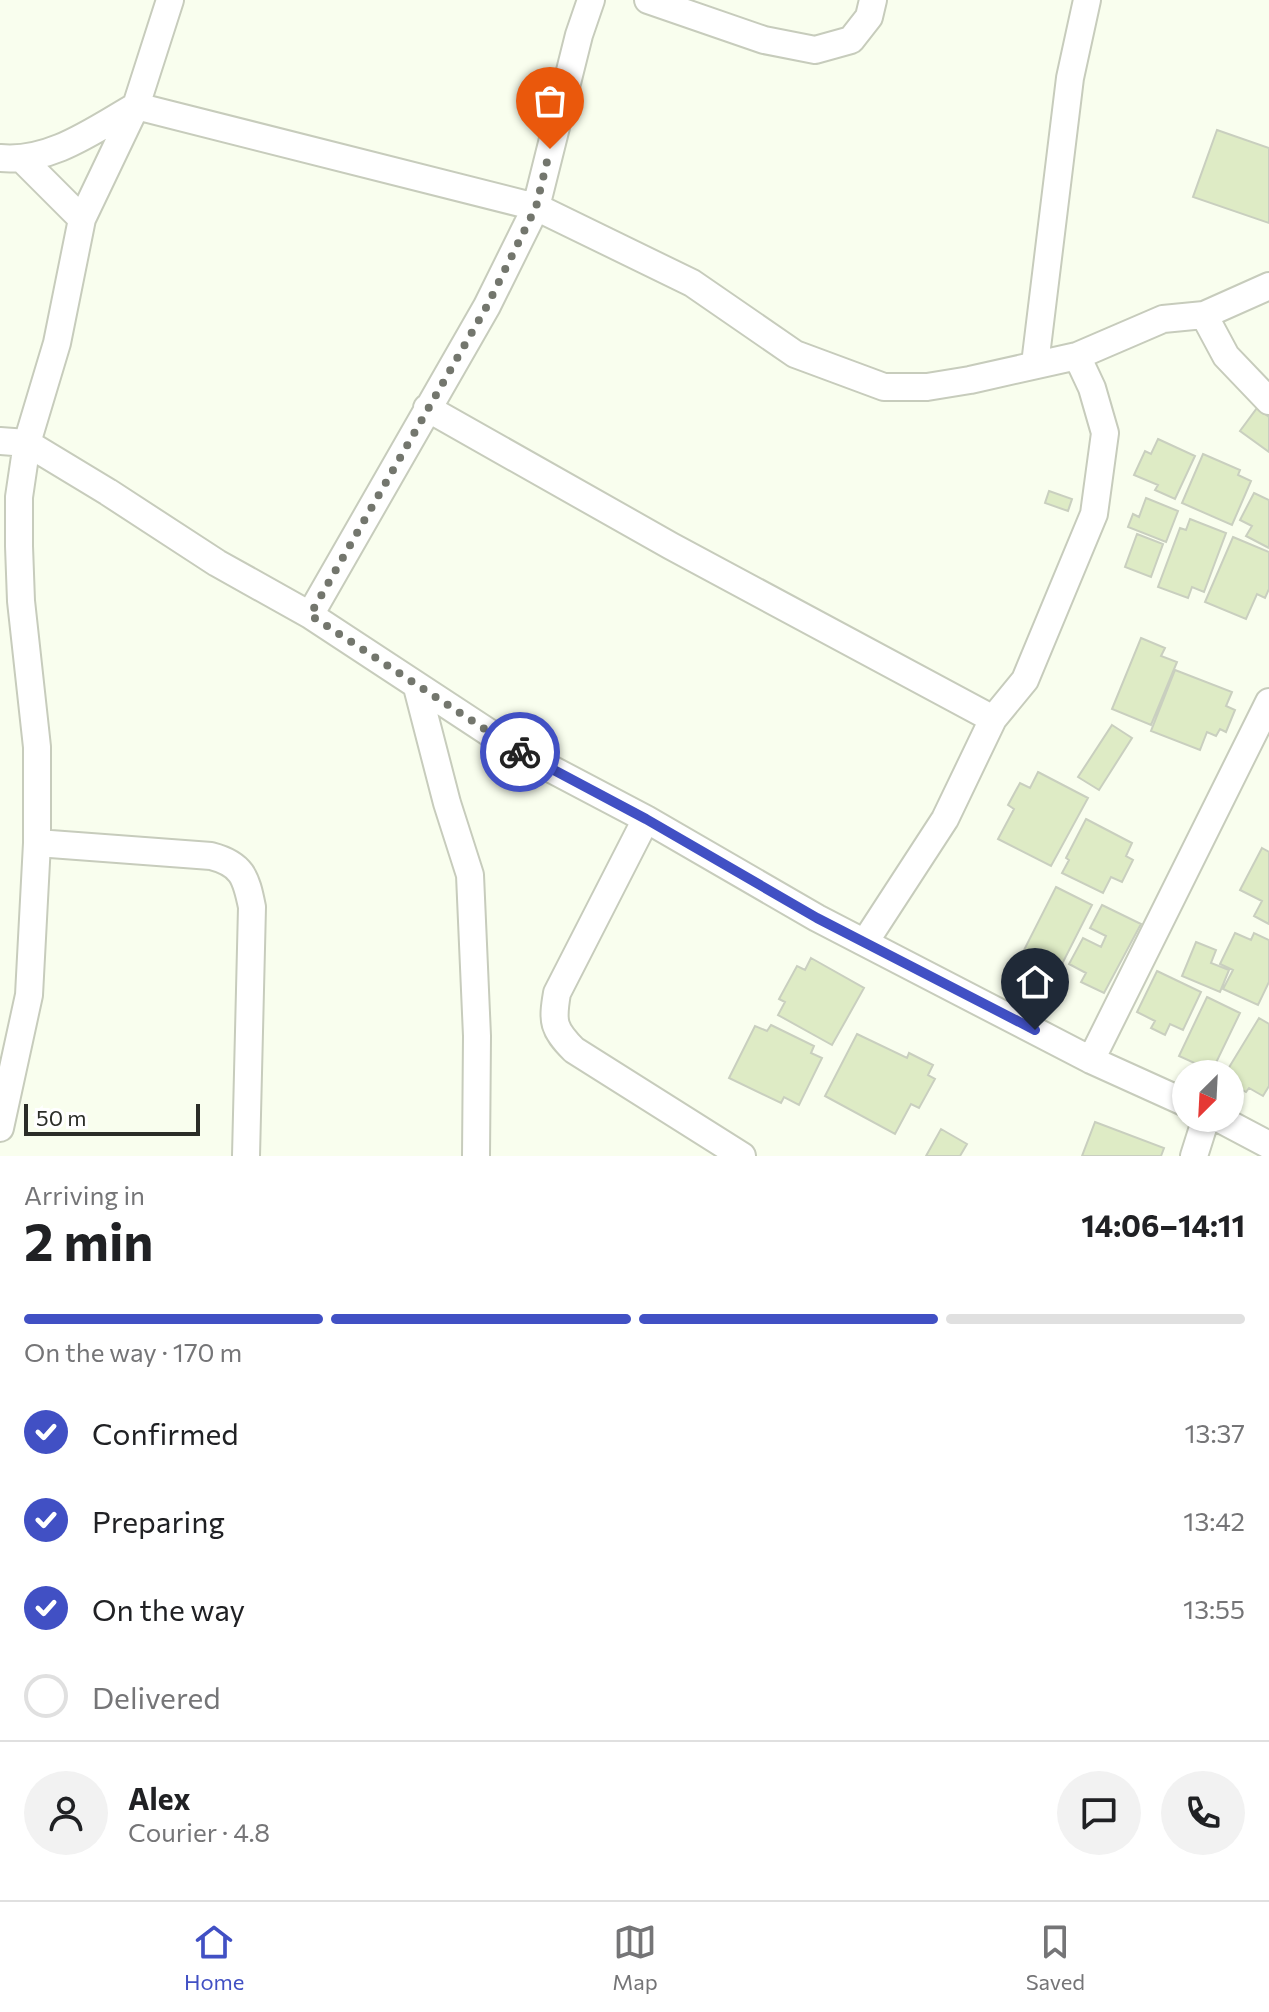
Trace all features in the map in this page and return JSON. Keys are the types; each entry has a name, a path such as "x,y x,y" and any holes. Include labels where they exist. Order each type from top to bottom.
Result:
{"street":[{"path":"0,1128 29,995 37,843 37,747 21,601 19,546 19,497 27,443 57,343 82,219 136,106 170,0"},
{"path":"310,615 487,306 536,207 579,35 591,0"},
{"path":"648,0 764,40 815,50 851,40 869,17 873,0"},
{"path":"1035,364 1070,78 1087,0"},
{"path":"12,159 73,143 136,106 536,207 692,283 795,354 884,387 927,387 1077,356 1163,319 1204,315 1269,286"},
{"path":"12,159 82,219"},
{"path":"1204,315 1226,356 1269,401"},
{"path":"865,942 945,819 993,719 1025,680 1094,514 1105,433 1092,388 1077,356"},
{"path":"427,408 671,546 993,719"},
{"path":"0,441 27,443 217,563 310,615 517,751 646,819 817,918 1091,1060 1172,1097"},
{"path":"417,687 447,803 470,875 477,1036 476,1156"},
{"path":"1091,1060 1269,702"},
{"path":"646,819 557,993 552,1017 559,1035 574,1050 742,1156"},
{"path":"37,843 211,856 229,861 247,879 252,907 246,1156"},
{"path":"1194,1156 1202,1132"},
{"path":"1244,1132 1269,1145"}],"building":[{"path":"1217,130 1269,148 1269,223 1193,197"},
{"path":"1257,408 1269,417 1269,452 1240,431"},
{"path":"1158,439 1195,456 1175,499 1155,490 1158,485 1134,475 1145,451 1151,454"},
{"path":"1203,454 1240,470 1238,475 1251,481 1232,525 1182,503"},
{"path":"1049,491 1072,499 1068,511 1045,503"},
{"path":"1254,493 1269,500 1269,548 1246,536 1252,526 1240,520"},
{"path":"1146,498 1178,511 1166,542 1128,527 1133,514 1139,517"},
{"path":"1190,519 1226,533 1204,592 1192,587 1188,598 1158,587 1180,528 1186,530"},
{"path":"1137,534 1163,544 1151,577 1125,567"},
{"path":"1233,537 1269,552 1269,589 1265,598 1257,594 1246,619 1205,602"},
{"path":"1141,638 1165,648 1161,656 1177,662 1151,725 1112,709"},
{"path":"1175,670 1232,692 1226,706 1235,710 1226,732 1220,729 1216,736 1207,732 1200,750 1151,731"},
{"path":"1112,725 1132,738 1099,790 1078,777"},
{"path":"1038,772 1088,798 1051,866 998,839 1014,809 1008,805 1020,783 1030,788"},
{"path":"1086,819 1132,843 1126,856 1133,860 1122,882 1111,877 1103,893 1062,873 1069,860 1066,858"},
{"path":"1262,848 1269,852 1269,924 1254,916 1262,901 1240,890"},
{"path":"1056,887 1092,905 1059,970 1023,952"},
{"path":"1102,905 1141,924 1104,993 1081,982 1086,973 1069,964 1083,938 1101,947 1106,936 1090,928"},
{"path":"1235,933 1251,940 1254,933 1269,940 1269,982 1258,1005 1223,989 1233,970 1220,964"},
{"path":"1196,942 1216,950 1211,963 1229,970 1220,992 1182,976"},
{"path":"811,958 864,988 832,1045 778,1015 785,1002 779,999 797,966 805,970"},
{"path":"1157,971 1201,992 1183,1030 1170,1024 1165,1035 1151,1028 1155,1021 1137,1012"},
{"path":"1207,997 1240,1013 1217,1060 1188,1060 1179,1056"},
{"path":"1259,1018 1269,1024 1269,1086 1263,1096 1249,1088 1244,1091 1244,1060 1234,1060"},
{"path":"771,1025 814,1046 811,1053 822,1058 799,1105 784,1097 781,1103 729,1078 755,1026 767,1031"},
{"path":"857,1034 907,1058 909,1053 933,1065 928,1075 935,1079 919,1108 911,1104 895,1134 825,1096"},
{"path":"1095,1122 1164,1148 1161,1156 1082,1156"},
{"path":"941,1129 967,1144 960,1156 926,1156"}],"way so far":[{"path":"520,752 310,615 487,306 536,207 550,149"}],"route":[{"path":"520,752 646,819 817,918 1035,1030"}]}
